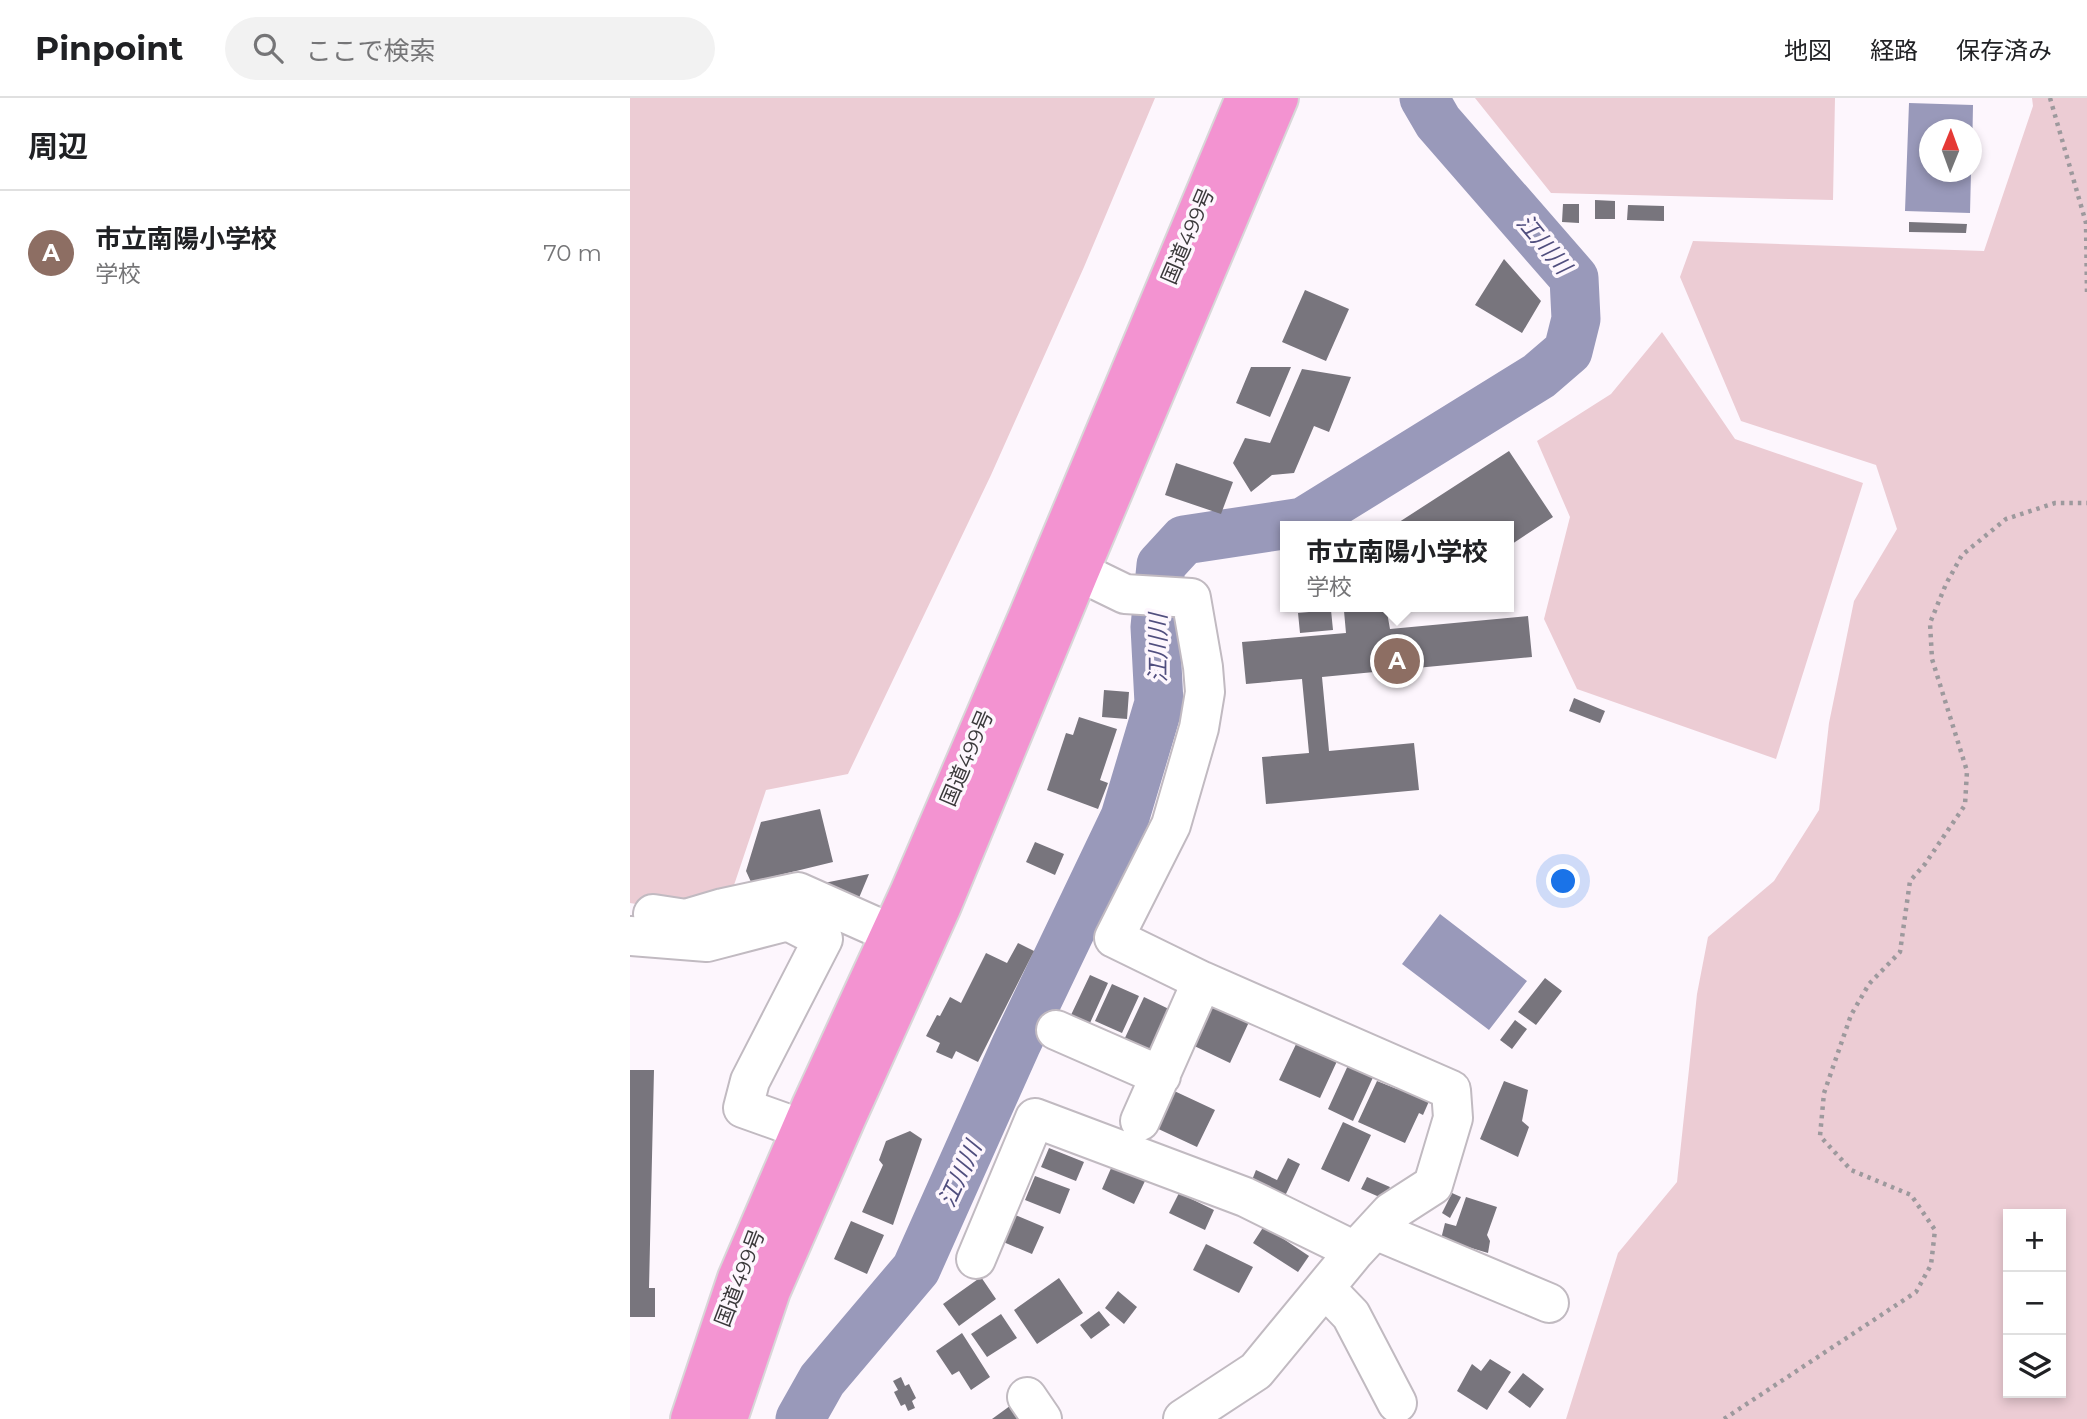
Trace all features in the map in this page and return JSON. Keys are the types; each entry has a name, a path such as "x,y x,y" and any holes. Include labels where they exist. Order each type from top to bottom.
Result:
{"highway":[{"name":"国道499号","path":"728,1419 771,1291 942,908 1066,566 1245,98"},
{"name":"国道499号","path":"690,1419 737,1278 802,1129 890,933 1066,566 1279,98"}],"street":[{"path":"1066,566 1125,594 1191,598 1203,667 1205,692 1199,729 1171,825 1114,937 1202,981 1451,1090 1453,1118 1433,1185 1391,1212 1256,1370 1183,1419"},
{"path":"630,911 686,919 798,892 890,933"},
{"path":"630,936 707,942 788,921 823,939 750,1081 743,1108 802,1129"},
{"path":"1140,1121 1202,981"},
{"path":"1056,1030 1161,1076"},
{"path":"976,1259 1035,1118 1245,1197 1549,1303"},
{"path":"1325,1288 1351,1315 1397,1403"}],"path":[{"path":"2050,98 2086,223 2087,293"},
{"path":"1724,1419 1916,1292 1931,1265 1935,1230 1911,1195 1851,1170 1820,1136 1824,1093 1851,1015 1869,984 1900,952 1910,881 1965,806 1967,771 1931,659 1930,623 1946,584 1962,555 2006,519 2055,503 2087,503"}],"shaded area":[{"path":"630,98 1155,98 1084,267 991,475 848,774 766,790 730,897 684,912 630,903"},
{"path":"1475,98 1835,98 1833,200 1551,193"},
{"path":"2032,98 2087,98 2087,1419 1566,1419 1618,1253 1677,1182 1697,994 1708,937 1774,881 1819,810 1829,723 1854,601 1897,529 1876,465 1741,421 1680,277 1693,241 1984,251 2033,106"},
{"path":"1662,332 1735,439 1863,483 1776,759 1577,689 1544,619 1570,517 1537,441 1611,394"}],"water":[{"path":"1909,103 1973,105 1973,119 1919,119 1919,182 1971,182 1970,213 1905,211"},
{"path":"1440,914 1527,981 1489,1030 1402,964"}],"building":[{"path":"1595,200 1615,201 1615,219 1595,219"},
{"path":"1563,204 1579,204 1579,223 1562,222"},
{"path":"1628,205 1664,206 1664,221 1627,220"},
{"path":"1909,222 1967,224 1966,233 1909,232"},
{"path":"1504,259 1541,301 1522,333 1475,305"},
{"path":"1305,290 1349,309 1326,361 1282,342"},
{"path":"1251,367 1291,367 1270,417 1236,403"},
{"path":"1302,369 1351,377 1329,432 1314,426 1294,473 1272,475 1251,492 1233,463 1245,438 1270,443"},
{"path":"1509,451 1553,517 1514,543 1514,521 1401,521"},
{"path":"1176,463 1233,482 1221,514 1165,495"},
{"path":"1331,612 1333,630 1300,633 1298,613"},
{"path":"1344,612 1387,612 1390,629 1528,616 1532,657 1322,677 1329,751 1414,743 1419,790 1266,804 1262,757 1309,753 1302,679 1246,684 1242,642 1346,633"},
{"path":"1104,690 1129,692 1127,719 1102,717"},
{"path":"1574,698 1605,711 1600,723 1569,711"},
{"path":"1079,717 1117,729 1100,780 1108,783 1098,809 1047,790 1066,733 1073,735"},
{"path":"820,809 833,862 751,882 746,871 761,822"},
{"path":"1035,842 1064,854 1055,875 1026,862"},
{"path":"869,874 856,905 824,883"},
{"path":"1018,943 1034,951 978,1062 956,1051 952,1059 936,1052 940,1043 926,1036 950,997 961,1003 986,953 1007,963"},
{"path":"1090,975 1108,983 1090,1023 1071,1015"},
{"path":"1545,978 1562,991 1536,1025 1518,1012"},
{"path":"1112,984 1139,996 1122,1033 1095,1021"},
{"path":"1144,997 1173,1011 1153,1054 1124,1040"},
{"path":"1207,1003 1249,1022 1230,1063 1188,1043"},
{"path":"1515,1020 1527,1029 1512,1049 1500,1040"},
{"path":"1298,1040 1338,1059 1320,1098 1279,1080"},
{"path":"1350,1061 1375,1073 1353,1121 1328,1109"},
{"path":"630,1070 654,1070 649,1288 655,1288 655,1317 630,1317"},
{"path":"1377,1081 1397,1089 1400,1085 1430,1099 1423,1115 1419,1113 1405,1143 1358,1122"},
{"path":"1504,1081 1528,1090 1522,1121 1529,1127 1518,1157 1480,1139"},
{"path":"1170,1089 1215,1110 1197,1147 1152,1126"},
{"path":"1343,1122 1371,1135 1349,1182 1321,1169"},
{"path":"910,1131 922,1139 893,1225 862,1212 883,1165 879,1160 886,1141"},
{"path":"1049,1148 1084,1162 1076,1181 1041,1167"},
{"path":"1288,1158 1300,1164 1285,1196 1252,1180 1256,1170 1277,1180"},
{"path":"1112,1166 1145,1181 1134,1204 1102,1189"},
{"path":"1035,1176 1070,1189 1060,1214 1025,1200"},
{"path":"1367,1177 1390,1187 1384,1199 1361,1189"},
{"path":"1179,1193 1214,1210 1205,1230 1169,1213"},
{"path":"1452,1193 1461,1197 1450,1218 1442,1213"},
{"path":"1466,1197 1497,1207 1487,1235 1490,1241 1488,1253 1441,1239 1445,1223 1456,1226"},
{"path":"1013,1214 1044,1227 1032,1254 1001,1241"},
{"path":"851,1221 884,1235 867,1274 834,1259"},
{"path":"1264,1226 1309,1256 1298,1272 1253,1243"},
{"path":"1206,1244 1253,1267 1239,1293 1193,1270"},
{"path":"981,1277 996,1299 959,1326 943,1304"},
{"path":"1059,1278 1083,1313 1037,1344 1014,1310"},
{"path":"1118,1291 1137,1307 1124,1324 1105,1308"},
{"path":"1099,1311 1110,1325 1091,1339 1080,1325"},
{"path":"1001,1314 1017,1338 987,1357 971,1334"},
{"path":"962,1333 990,1377 971,1390 959,1371 952,1375 936,1351"},
{"path":"1490,1359 1511,1372 1487,1410 1457,1391 1472,1364 1481,1371"},
{"path":"1523,1373 1544,1389 1530,1408 1508,1392"},
{"path":"901,1377 905,1386 909,1384 916,1398 912,1401 915,1408 908,1411 905,1404 901,1406 894,1392 898,1390 893,1381"},
{"path":"1014,1403 1027,1419 992,1419"}],"waterway":[{"name":"江川川","path":"1305,521 1539,376 1568,351 1576,319 1574,278 1438,122 1424,98"},
{"name":"江川川","path":"800,1419 822,1380 916,1269 1016,1045 1125,817 1159,703 1155,627 1161,565 1184,540 1280,525"}],"place":[{"name":"市立南陽小学校","path":"1397,661"}]}
